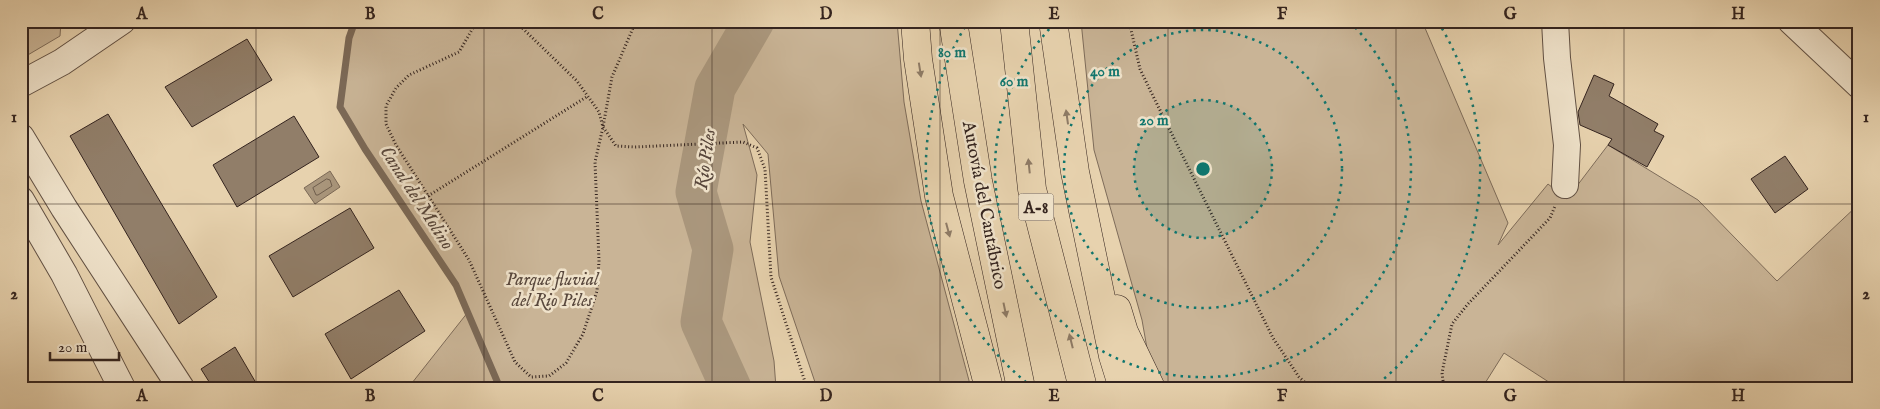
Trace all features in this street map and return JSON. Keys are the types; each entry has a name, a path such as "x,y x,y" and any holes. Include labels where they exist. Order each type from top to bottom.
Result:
{"highway":[{"path":"915,21 918,59 939,196 989,388"},
{"name":"Autovía del Cantábrico","path":"953,21 978,181 1021,388"},
{"name":"A-8","path":"1014,21 1032,189 1083,388"},
{"path":"1053,21 1075,172 1113,356 1123,388"},
{"path":"1075,172 1124,332 1151,388"}],"street":[{"path":"21,84 62,62 122,21"},
{"path":"1555,21 1557,58 1567,146 1564,185"},
{"path":"1791,21 1859,85"},
{"path":"21,137 64,208 181,388"},
{"path":"21,200 64,274 122,388"}],"path":[{"path":"474,21 473,28 458,52 410,74 396,88 386,106 386,124 396,145 469,260 516,362 531,377 549,376 566,363 583,334 597,291 599,261 595,162 604,127 612,77 636,21"},
{"path":"515,21 577,81 599,112 604,127 616,146 635,147 743,142 757,148 765,169 771,277 807,388"},
{"path":"1129,21 1140,68 1273,338 1299,377 1311,388"},
{"path":"428,196 588,96"},
{"path":"1444,388 1442,373 1452,324 1550,218 1564,185"}],"green space":[{"path":"21,21 61,21 60,36 21,59"},
{"name":"Parque fluvial del Rio Piles","path":"355,21 897,21 904,102 921,201 971,388 817,388 779,276 768,154 743,124 757,175 750,242 774,361 776,388 408,388 468,312 456,284 365,149 340,107 349,38"},
{"path":"1081,21 1422,21 1508,223 1498,245 1548,184 1567,199 1608,145 1698,200 1777,281 1859,204 1859,388 1558,388 1504,353 1482,388 1154,388 1142,320 1094,150"}],"water":[{"path":"330,171 340,187 315,204 304,188"}],"building":[{"path":"247,39 272,80 192,127 165,87"},
{"path":"1594,75 1614,84 1609,96 1658,124 1654,131 1664,136 1647,167 1608,145 1612,139 1580,125 1578,112"},
{"path":"108,114 217,297 179,324 70,136"},
{"path":"294,116 319,157 237,207 213,165"},
{"path":"1785,156 1808,189 1775,213 1751,179"},
{"path":"350,208 374,248 293,297 269,256"},
{"path":"399,290 425,331 351,379 325,334"},
{"path":"235,347 259,388 213,388 201,369"}],"waterway":[{"name":"Canal del Molino","path":"355,21 349,38 340,107 365,149 456,285 500,388"},
{"name":"Río Piles","path":"731,388 701,322 713,249 696,192 715,88 754,21"}]}
